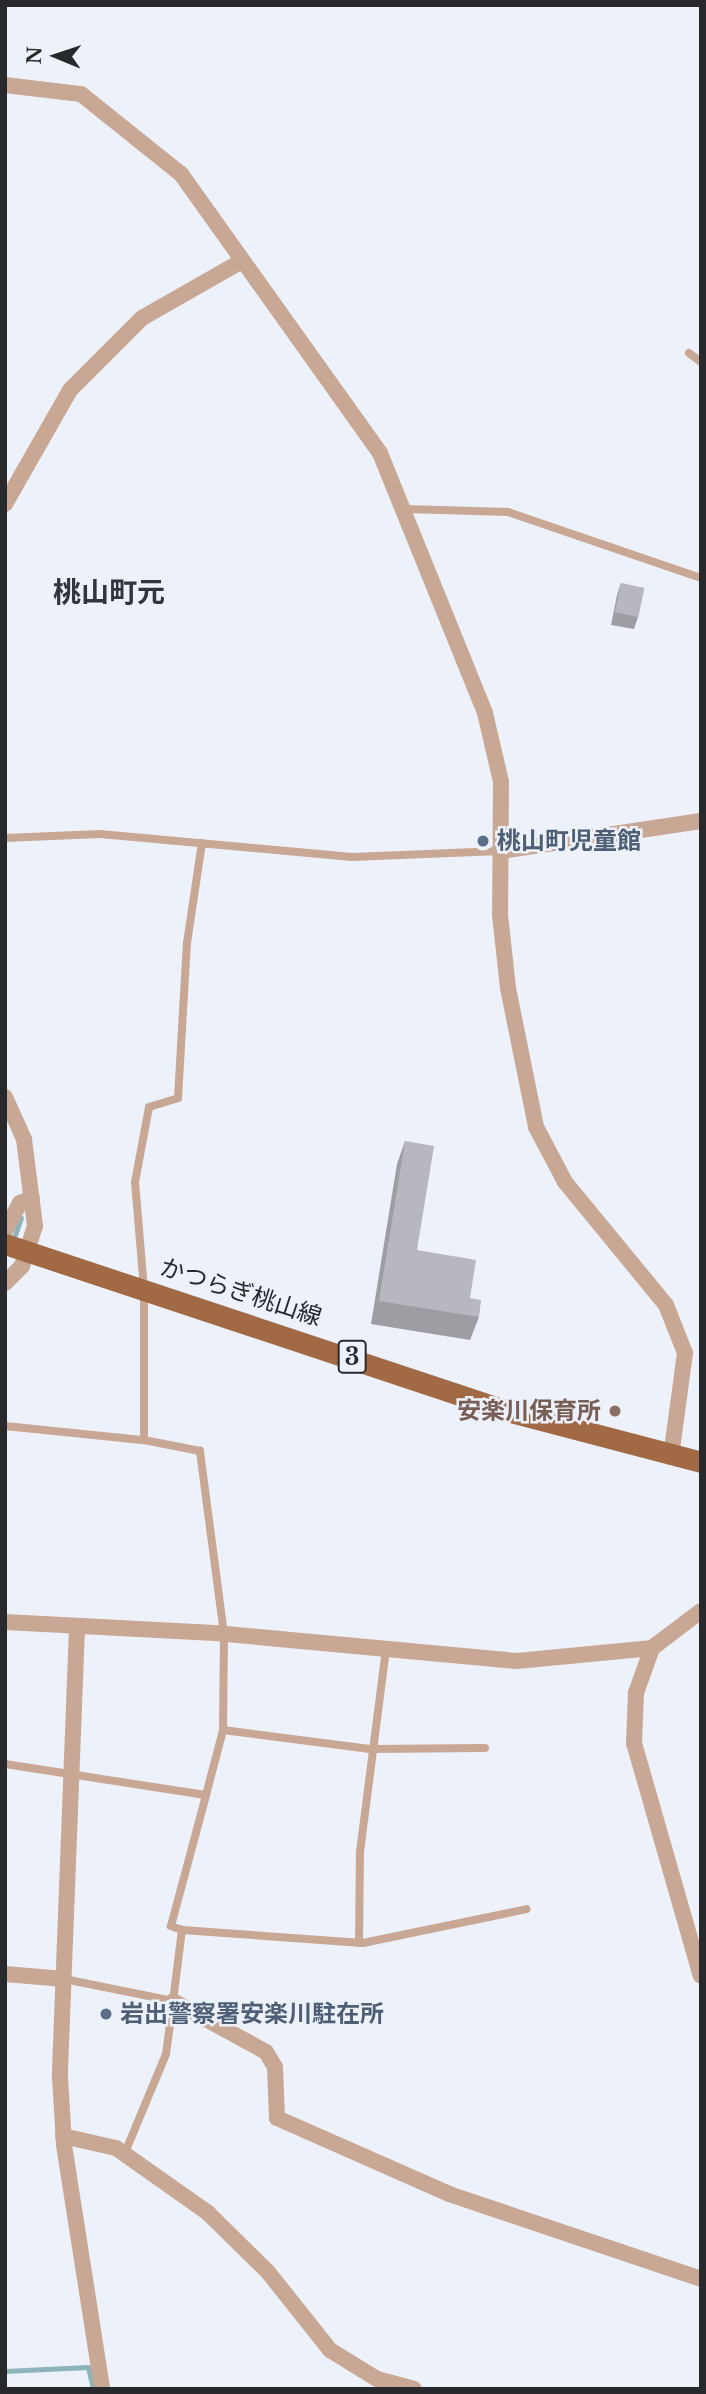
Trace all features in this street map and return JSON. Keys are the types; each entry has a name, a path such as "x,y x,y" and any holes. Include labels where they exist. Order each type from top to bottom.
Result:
{"main road":[{"name":"かつらぎ桃山線","path":"5,1244 511,1412 671,1457 701,1462"}],"street":[{"path":"5,85 81,94 117,120 181,174 380,453 405,509 485,713 500,782 500,851 508,988 536,1126 565,1182 666,1305 685,1353 671,1457"},
{"path":"5,504 70,390 142,318 242,261"},
{"path":"500,851 701,821"},
{"path":"5,1097 24,1139 35,1226 27,1251 5,1283"},
{"path":"5,1231 20,1203 32,1198"},
{"path":"5,1622 224,1634 517,1661 652,1648 701,1611"},
{"path":"77,1628 64,1979 64,2136 102,2389"},
{"path":"652,1648 636,1693 634,1743 701,1976"},
{"path":"5,1975 64,1979"},
{"path":"173,2001 266,2052 275,2067 277,2118 449,2193 701,2279"},
{"path":"64,2136 116,2148 122,2157 208,2213 268,2272 330,2350 377,2379 414,2389"}],"lane":[{"path":"689,353 701,362"},
{"path":"405,509 508,512 701,578"},
{"path":"5,838 100,834 352,857 500,851"},
{"path":"144,1440 144,1289 135,1182 141,1125 149,1107 178,1098 187,943 202,843"},
{"path":"5,1426 144,1440 200,1451 224,1634 223,1730 171,1926 182,1930 359,1942 527,1909"},
{"path":"359,1942 370,1749 386,1649"},
{"path":"223,1730 370,1749 485,1748"},
{"path":"5,1764 73,1771 206,1795"},
{"path":"122,2157 166,2054 182,1930"},
{"path":"64,1979 173,2001"}],"building":[{"path":"621,583 644,588 638,617 615,612"},
{"path":"405,1141 434,1146 417,1250 476,1260 470,1298 481,1300 479,1317 379,1301"}],"waterway":[{"path":"15,1235 21,1218"},
{"path":"5,2371 88,2367 93,2389"}],"place":[{"name":"桃山町児童館","path":"483,841"},
{"name":"安楽川保育所","path":"615,1411"},
{"name":"岩出警察署安楽川駐在所","path":"106,2014"}],"district":[{"name":"桃山町元","path":"109,593"}]}
